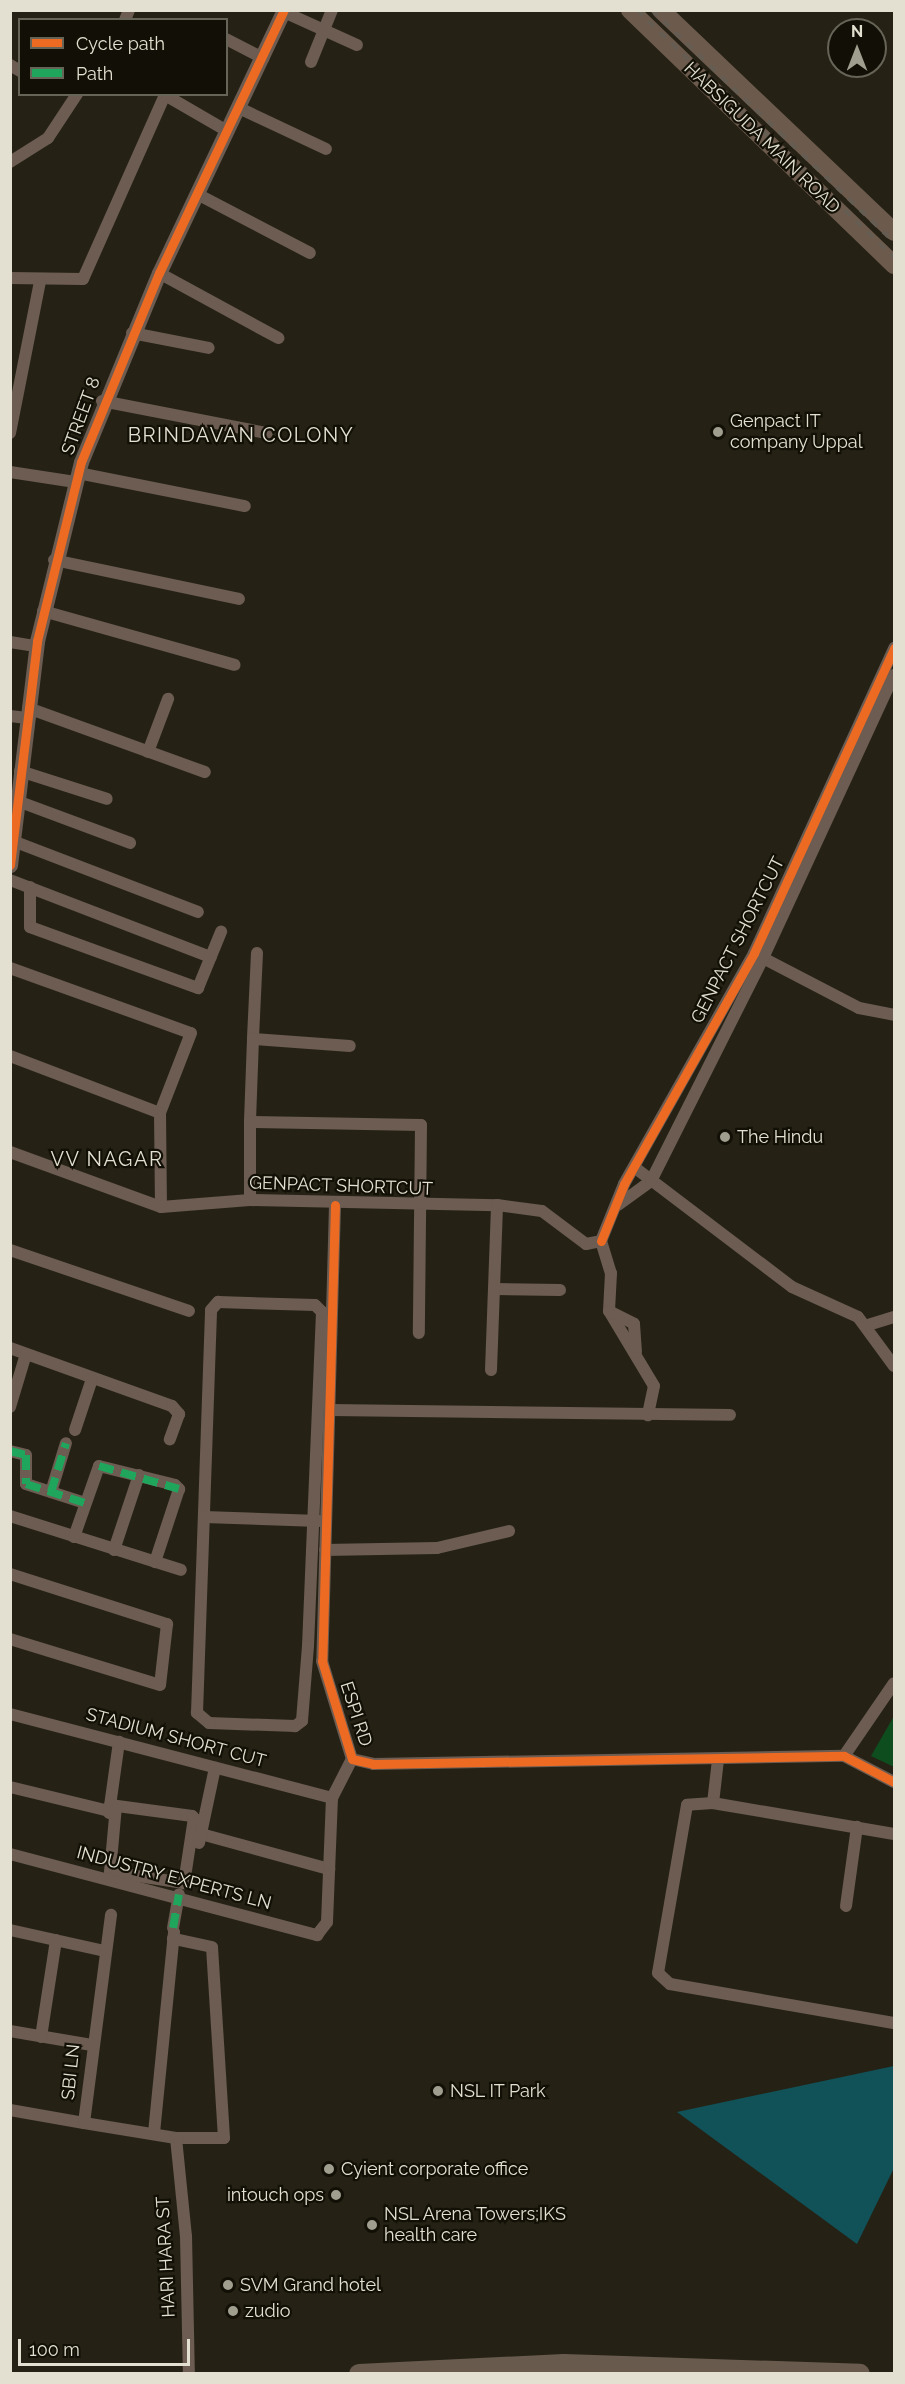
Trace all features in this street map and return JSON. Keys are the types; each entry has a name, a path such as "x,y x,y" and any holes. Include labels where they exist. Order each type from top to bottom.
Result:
{"highway":[{"path":"370,2373 579,2364 860,2373"}],"main road":[{"name":"HABSIGUDA MAIN ROAD","path":"630,10 894,265"},
{"name":"HABSIGUDA MAIN ROAD","path":"661,10 808,147 894,232"},
{"path":"788,164 808,147"}],"street":[{"path":"310,63 332,10"},
{"path":"284,11 357,45"},
{"name":"STREET 8","path":"10,865 14,800 20,771 36,646 54,560 77,477 102,401 132,333 284,11"},
{"path":"228,40 262,58"},
{"path":"10,162 48,138 76,96"},
{"path":"10,278 40,282 80,282 86,275 165,96"},
{"path":"167,96 227,131"},
{"path":"239,108 326,149"},
{"path":"199,195 310,252"},
{"path":"159,273 278,338"},
{"path":"10,433 15,374 40,282"},
{"path":"132,333 209,348"},
{"path":"102,401 267,433"},
{"path":"10,472 77,477 244,506"},
{"path":"54,560 239,598"},
{"path":"43,611 235,665"},
{"path":"10,642 36,646"},
{"name":"GENPACT SHORTCUT","path":"161,1207 250,1200 422,1207 497,1205 542,1211 586,1244 601,1242 634,1167 796,876 894,648"},
{"path":"618,1205 651,1181 763,957 796,876 894,675"},
{"path":"148,752 168,699"},
{"path":"10,716 28,713 205,772"},
{"path":"20,771 107,799"},
{"path":"14,800 130,843"},
{"path":"13,841 198,912"},
{"path":"10,880 212,957"},
{"path":"30,887 30,927 198,988 221,932"},
{"path":"250,1200 250,1122 257,954"},
{"path":"763,957 860,1008 894,1015"},
{"path":"10,968 191,1032 160,1113 161,1207 10,1152"},
{"path":"253,1039 350,1046"},
{"path":"10,1056 160,1113"},
{"path":"250,1122 421,1125 419,1333"},
{"path":"634,1167 792,1287 868,1325 894,1366"},
{"name":"ESPI RD","path":"335,1205 331,1410 322,1647 352,1759 373,1764 718,1760 844,1756 894,1782"},
{"path":"491,1370 497,1205"},
{"path":"601,1242 611,1274 609,1311 654,1386 648,1415"},
{"path":"10,1250 189,1311"},
{"path":"494,1289 560,1290"},
{"path":"215,1304 319,1308 316,1444 309,1594 309,1646 299,1725 209,1723 199,1717 204,1517 215,1304"},
{"path":"868,1325 894,1317"},
{"path":"10,1348 177,1409 170,1439"},
{"path":"10,1407 26,1354"},
{"path":"75,1430 92,1378"},
{"path":"331,1410 730,1415"},
{"path":"316,1427 330,1428"},
{"path":"51,1492 66,1443"},
{"path":"316,1444 329,1444"},
{"path":"10,1451 26,1455 24,1482 85,1503"},
{"path":"74,1537 99,1466 178,1486 155,1562"},
{"path":"114,1550 139,1475"},
{"path":"10,1516 181,1570"},
{"path":"204,1517 327,1521"},
{"path":"325,1550 437,1548 508,1531"},
{"path":"10,1574 167,1624 160,1685 10,1639"},
{"path":"309,1594 323,1594"},
{"path":"309,1646 322,1647"},
{"path":"844,1756 894,1683"},
{"name":"STADIUM SHORT CUT","path":"10,1714 332,1798"},
{"path":"119,1742 108,1868 112,1874 184,1883 199,1819 215,1768"},
{"path":"201,1834 328,1869 332,1798 352,1759"},
{"path":"713,1803 718,1760"},
{"path":"10,1787 112,1808 199,1819"},
{"path":"894,1834 713,1803 687,1805 683,1816 660,1981 894,2023"},
{"path":"99,1876 112,1808"},
{"path":"154,2133 174,1933 201,1834 199,1819"},
{"path":"846,1906 857,1827"},
{"name":"INDUSTRY EXPERTS LN","path":"10,1854 184,1896 317,1935 326,1929 328,1869"},
{"name":"SBI LN","path":"10,2110 84,2124 92,2045 111,1914"},
{"path":"10,1930 105,1951"},
{"path":"84,2124 218,2142 224,2135 212,1947 174,1933"},
{"path":"41,2037 56,1940"},
{"path":"10,2031 92,2045"},
{"name":"HARI HARA ST","path":"176,2138 186,2236 189,2373"}],"green space":[{"path":"894,1716 894,1767 871,1756"}],"water":[{"path":"894,2066 894,2168 857,2244 677,2112"}],"railway":[{"path":"637,10 894,257"},
{"path":"652,10 894,242"}],"marked path":[{"path":"51,1492 66,1443"},
{"path":"10,1451 26,1455 26,1484 85,1503"},
{"path":"99,1466 179,1489"},
{"path":"173,1928 179,1895"}],"cycle path":[{"path":"10,865 37,641 81,462 159,273 284,10"},
{"path":"601,1241 624,1184 754,953 894,648"},
{"path":"335,1205 322,1661 352,1759 373,1764 844,1756 894,1782"}],"place":[{"name":"Genpact IT company Uppal","path":"718,432"},
{"name":"The Hindu","path":"725,1137"},
{"name":"NSL IT Park","path":"438,2091"},
{"name":"Cyient corporate office","path":"329,2169"},
{"name":"intouch ops","path":"336,2195"},
{"name":"NSL Arena Towers;IKS health care","path":"372,2225"},
{"name":"SVM Grand hotel","path":"228,2285"},
{"name":"zudio","path":"233,2311"}],"district":[{"name":"BRINDAVAN COLONY","path":"241,435"},
{"name":"VV NAGAR","path":"107,1159"}]}
